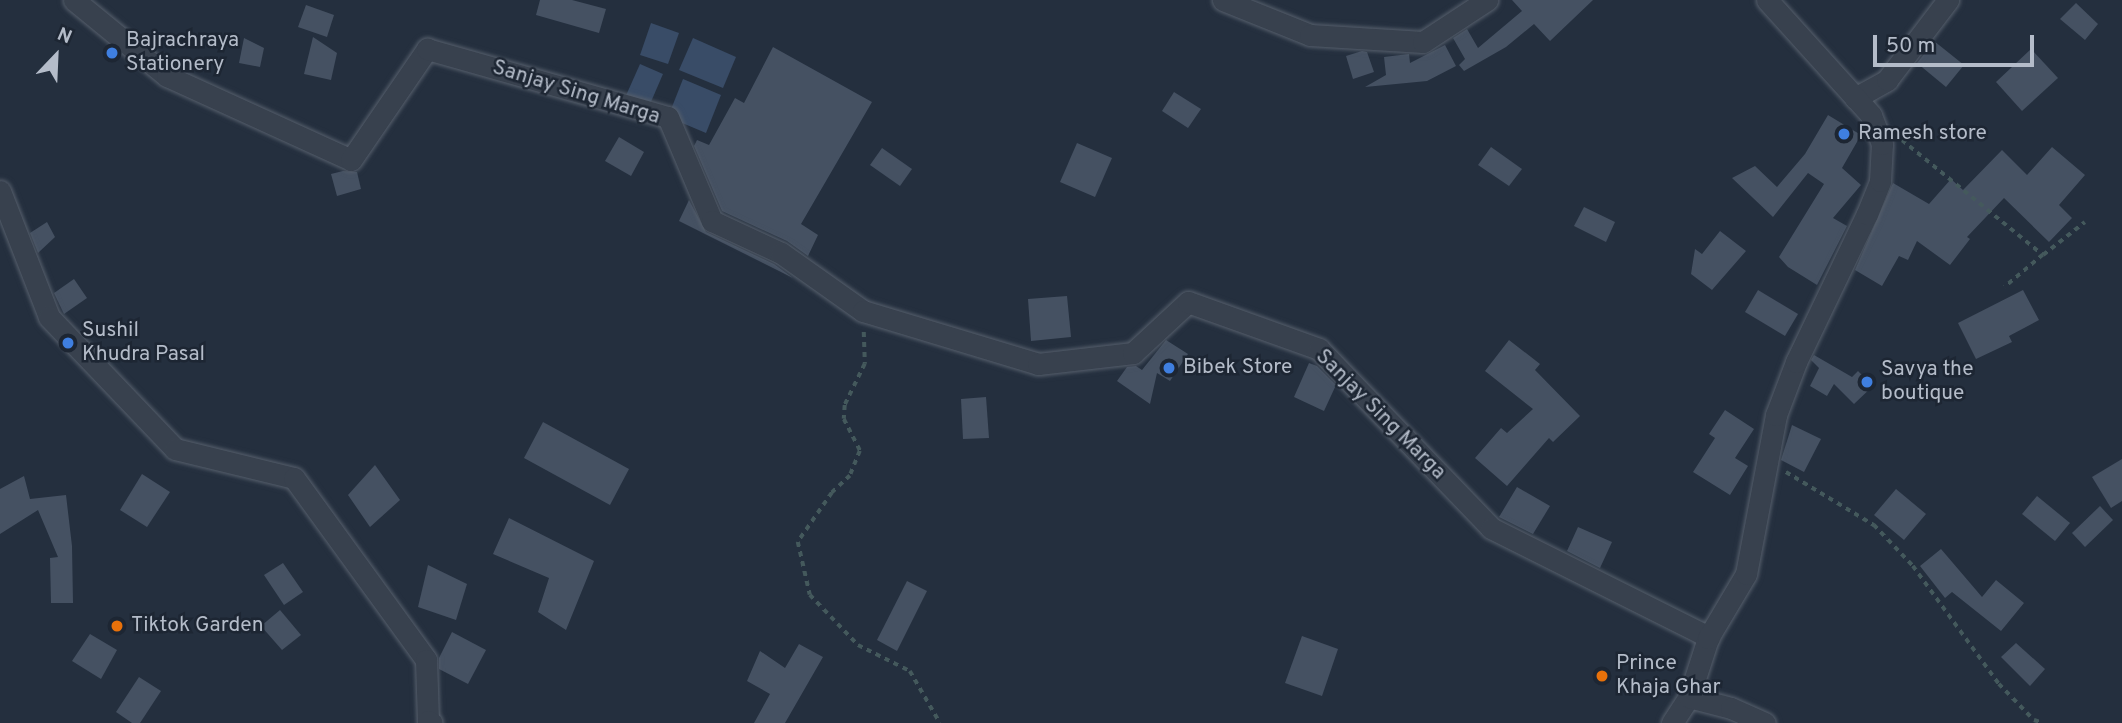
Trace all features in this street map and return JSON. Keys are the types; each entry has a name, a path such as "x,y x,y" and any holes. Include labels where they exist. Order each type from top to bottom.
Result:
{"street":[{"name":"Sanjay Sing Marga","path":"74,0 167,76 351,160 427,49 668,117 712,221 781,253 863,311 1038,364 1133,353 1188,302 1319,349 1491,528 1709,637"},
{"path":"1223,0 1310,35 1423,42 1487,0"},
{"path":"1672,723 1689,697 1709,637 1745,574 1760,491 1769,462 1776,415 1796,362 1880,181 1882,144 1871,115 1767,0"},
{"path":"1855,97 1886,80 1948,0"},
{"path":"0,191 48,317 175,449 294,478 426,660 428,721 432,723"},
{"path":"1689,697 1731,708 1765,723"}],"path":[{"path":"1871,115 2043,255"},
{"path":"2005,287 2085,222"},
{"path":"863,311 865,364 845,405 844,419 860,451 850,476 832,493 798,542 810,595 858,645 910,671 940,723"},
{"path":"1769,462 1874,525 1913,566 1998,684 2034,720 2043,723"}],"water":[{"path":"651,23 679,33 668,64 640,55"},
{"path":"693,38 736,57 723,88 679,70"},
{"path":"640,64 663,74 647,111 624,100"},
{"path":"683,79 721,95 706,133 668,117"}],"building":[{"path":"540,0 572,0 606,9 599,33 536,15"},
{"path":"1512,0 1593,0 1550,41 1534,24 1506,47 1464,71 1459,65 1465,59 1453,38 1467,29 1478,48 1522,11"},
{"path":"2076,3 2098,24 2085,40 2060,19"},
{"path":"306,5 334,15 327,37 298,27"},
{"path":"313,37 337,53 331,80 304,74"},
{"path":"244,38 264,48 260,67 239,63"},
{"path":"1934,41 1964,65 1946,87 1917,63"},
{"path":"1445,45 1456,66 1427,81 1365,87 1386,75 1384,57 1409,54 1410,63"},
{"path":"773,47 872,102 801,224 818,235 808,256 787,241 722,211 694,146 697,140 709,145 735,98 744,103"},
{"path":"2031,49 2058,78 2022,111 1996,82"},
{"path":"1367,52 1374,72 1353,79 1346,56"},
{"path":"1174,92 1201,109 1188,128 1162,111"},
{"path":"1828,115 1861,135 1842,168 1861,185 1833,218 1847,226 1817,285 1788,267 1779,257 1824,184 1808,173 1773,217 1732,178 1755,166 1777,187 1805,154"},
{"path":"619,137 644,152 631,176 605,161"},
{"path":"1077,143 1112,158 1095,197 1060,182"},
{"path":"1491,147 1522,169 1509,186 1478,165"},
{"path":"2052,147 2085,175 2059,205 2072,218 2049,242 2004,198 1967,237 1970,239 1950,265 1917,241 1908,260 1899,256 1882,286 1855,270 1893,183 1929,204 1951,179 1963,190 2002,150 2027,175"},
{"path":"882,148 912,169 900,186 870,165"},
{"path":"357,172 361,189 337,196 331,174"},
{"path":"689,200 706,232 774,264 793,278 679,221"},
{"path":"1584,207 1615,222 1606,242 1574,226"},
{"path":"47,222 55,237 38,253 30,233"},
{"path":"1720,231 1746,251 1712,290 1691,274 1695,249 1702,254"},
{"path":"74,279 87,298 64,314 54,293"},
{"path":"1758,290 1798,314 1785,336 1745,312"},
{"path":"2023,290 2039,320 2009,336 2012,342 1976,359 1958,323"},
{"path":"1067,296 1071,337 1031,341 1028,299"},
{"path":"1166,340 1188,354 1170,381 1157,373 1150,404 1117,381 1127,367 1136,366 1142,370"},
{"path":"1509,340 1540,364 1535,370 1580,416 1553,442 1549,438 1507,486 1475,458 1501,428 1507,433 1533,409 1485,371"},
{"path":"1814,355 1852,377 1858,371 1873,386 1854,404 1834,384 1827,396 1810,386 1819,368 1811,360"},
{"path":"1309,363 1317,366 1336,385 1324,411 1294,397"},
{"path":"986,397 989,438 963,439 961,399"},
{"path":"1725,410 1754,429 1735,458 1748,466 1730,495 1693,472 1715,438 1709,434"},
{"path":"543,422 629,469 610,505 524,458"},
{"path":"1792,425 1821,439 1804,472 1781,460"},
{"path":"2122,459 2122,501 2111,508 2092,477"},
{"path":"375,465 400,500 370,527 348,495"},
{"path":"142,474 170,492 147,527 120,510"},
{"path":"24,476 30,499 66,495 72,546 73,603 51,603 50,558 58,557 38,510 0,534 0,489"},
{"path":"1517,487 1550,506 1533,534 1499,517"},
{"path":"1896,489 1926,514 1904,540 1874,515"},
{"path":"2037,496 2070,523 2055,541 2022,514"},
{"path":"2100,506 2113,520 2085,547 2072,533"},
{"path":"509,518 594,561 566,630 538,612 549,578 493,554"},
{"path":"1578,527 1612,542 1600,568 1567,551"},
{"path":"1941,549 1982,597 1996,580 2024,603 2001,631 1952,592 1945,598 1920,566"},
{"path":"283,563 303,592 284,605 264,575"},
{"path":"428,565 467,584 456,620 418,607"},
{"path":"907,581 927,591 897,651 877,640"},
{"path":"280,610 301,635 282,650 261,626"},
{"path":"452,632 486,650 468,684 439,669 439,658"},
{"path":"90,634 117,650 101,679 72,661"},
{"path":"1302,636 1338,649 1322,696 1285,683"},
{"path":"2016,643 2045,669 2030,686 2001,657"},
{"path":"799,644 823,657 785,723 754,723 770,694 747,681 760,651 785,668"},
{"path":"139,677 161,691 140,723 132,723 116,712"}],"place":[{"name":"Bajrachraya Stationery","path":"112,53"},
{"name":"Ramesh store","path":"1844,134"},
{"name":"Sushil Khudra Pasal","path":"68,343"},
{"name":"Bibek Store","path":"1169,368"},
{"name":"Savya the boutique","path":"1867,382"},
{"name":"Tiktok Garden","path":"117,626"},
{"name":"Prince Khaja Ghar","path":"1602,676"}]}
